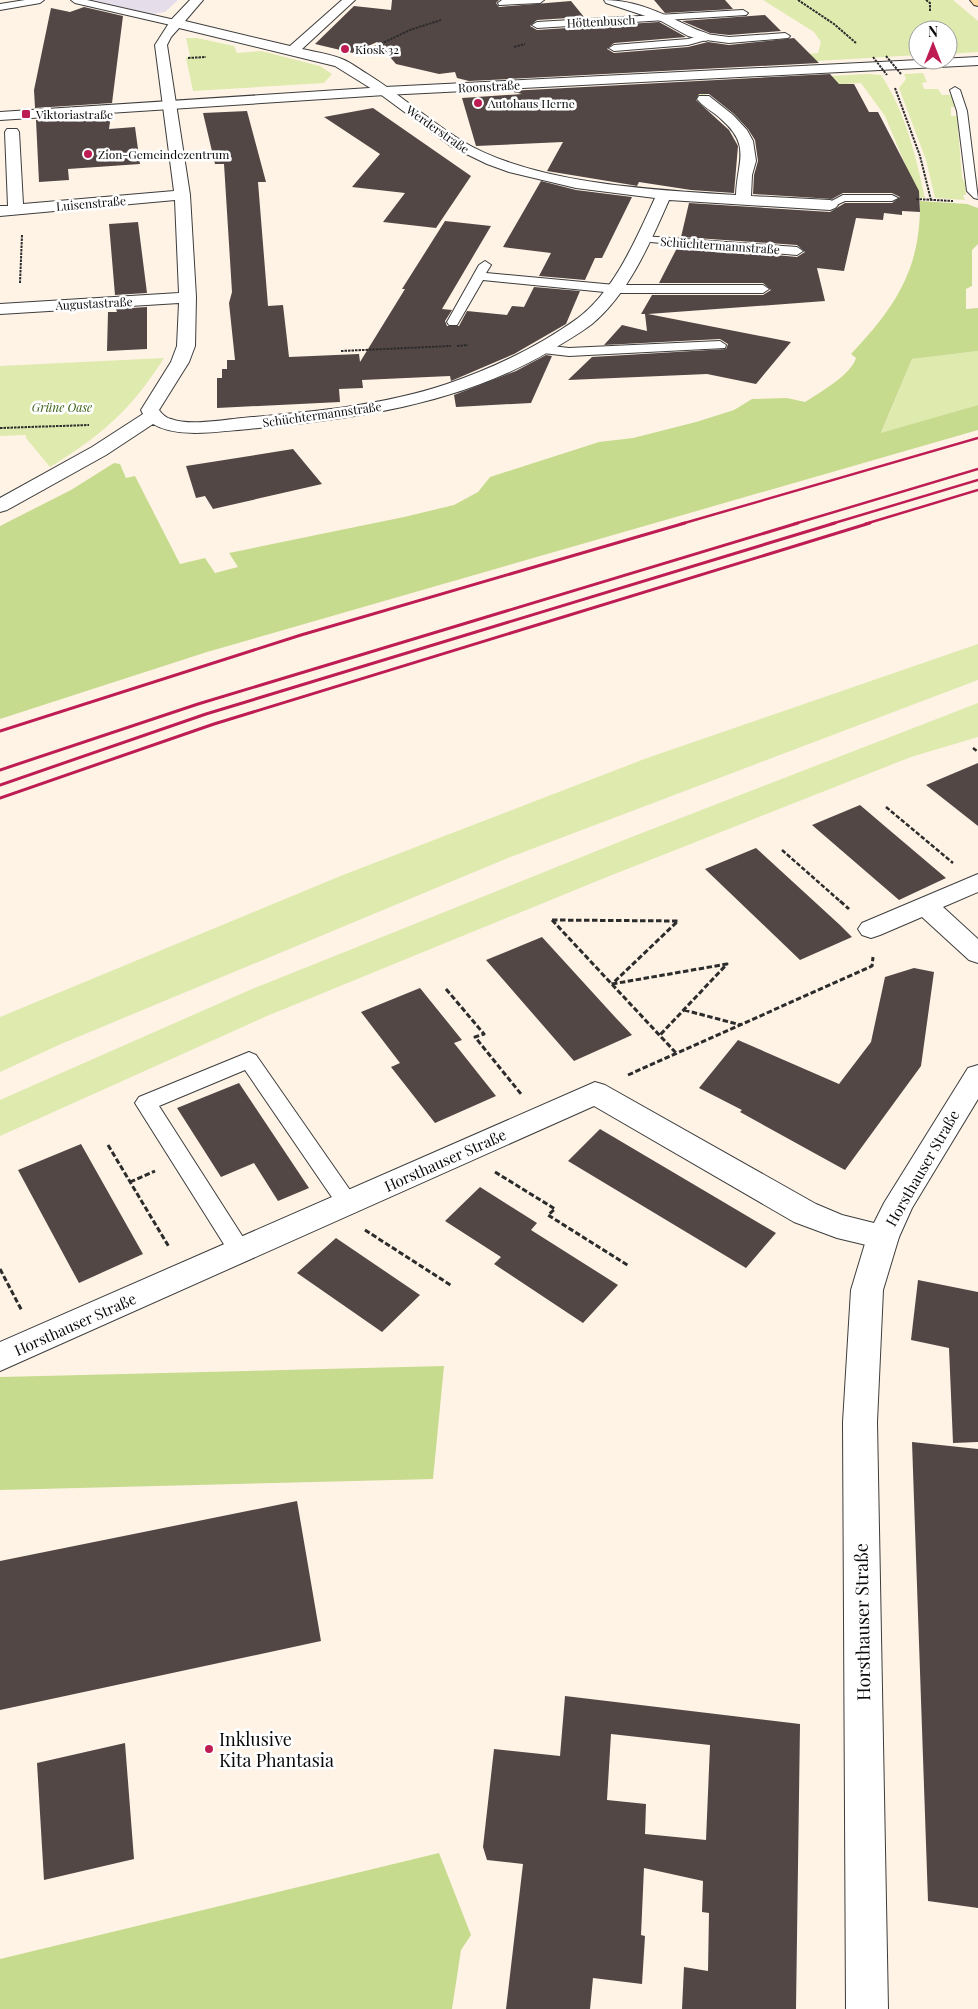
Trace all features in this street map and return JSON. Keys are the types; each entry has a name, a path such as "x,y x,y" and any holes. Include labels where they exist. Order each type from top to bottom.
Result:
{"street":[{"path":"0,506 99,450 153,416 150,410 180,362 186,346 188,298 182,195 161,45 175,23 197,0"},
{"path":"293,50 349,0"},
{"name":"Höttenbusch","path":"610,0 664,18 693,33 706,36"},
{"name":"Werderstraße","path":"175,23 293,50 340,63 384,91 457,144 492,161 539,176 664,196 830,205"},
{"name":"Roonstraße","path":"0,116 384,91 978,61"},
{"path":"704,99 730,117 749,147 749,163 743,199"},
{"path":"12,132 20,209"},
{"name":"Luisenstraße","path":"0,211 182,195"},
{"name":"Schüchtermannstraße","path":"153,416 166,424 226,425 299,419 351,412 395,403 474,380 543,349 585,320 615,289 644,239 664,196"},
{"name":"Augustastraße","path":"0,308 188,298"},
{"path":"871,929 977,882"},
{"path":"925,905 978,954"},
{"name":"Horsthauser Straße","path":"867,2009 860,1422 867,1290 883,1237 899,1202 978,1075"},
{"name":"Horsthauser Straße","path":"0,1357 594,1094 806,1213 837,1226 883,1237"}],"lane":[{"path":"0,7 40,0"},
{"name":"Werderstraße","path":"75,0 175,23"},
{"path":"502,3 540,0"},
{"name":"Höttenbusch","path":"537,25 743,13"},
{"name":"Höttenbusch","path":"614,48 688,42 706,36 729,40 785,36"},
{"path":"955,90 960,100 965,120 966,146 973,191 978,196"},
{"path":"830,205 843,198 892,198"},
{"name":"Schüchtermannstraße","path":"644,239 797,251"},
{"path":"453,322 486,264"},
{"path":"479,276 615,289 763,290"},
{"path":"543,349 569,352 720,345"},
{"path":"240,1251 146,1103 249,1060 344,1204"}],"path":[{"path":"798,0 834,24 861,47"},
{"path":"926,0 930,3 930,11"},
{"path":"340,63 410,30 441,20"},
{"path":"514,47 521,45"},
{"path":"886,56 901,74"},
{"path":"873,57 887,75"},
{"path":"892,83 920,156 931,200"},
{"path":"892,198 961,202"},
{"path":"19,307 20,209"},
{"path":"341,351 468,345"},
{"path":"0,428 91,424"},
{"path":"978,747 973,748 978,752"},
{"path":"886,807 977,882"},
{"path":"594,1094 613,1081 872,966 875,940 871,929 782,850"},
{"path":"612,984 678,921 552,920 677,1054"},
{"path":"612,984 727,964 660,1035"},
{"path":"446,989 484,1034 475,1038 540,1118"},
{"path":"683,1010 741,1025"},
{"path":"108,1145 186,1275"},
{"path":"475,1147 491,1169 555,1208 548,1215 628,1266"},
{"path":"344,1204 352,1222 452,1286"},
{"path":"0,1269 37,1341"}],"shaded area":[{"path":"92,0 178,0 165,12 152,14"}],"green space":[{"path":"763,0 953,0 978,21 978,52 958,53 958,20 908,20 908,56 616,73 818,53 821,42 814,32"},
{"path":"186,38 197,38 234,46 237,53 261,51 320,66 332,74 324,83 193,91 186,58 190,56"},
{"path":"923,73 927,82 922,83 924,89 938,89 942,95 952,95 957,107 951,107 951,116 957,116 962,178 965,183 966,195 963,195 965,200 935,198 926,160 899,88 906,79 904,74"},
{"path":"867,74 881,75 897,104 909,134 925,198 913,197 905,164 885,116 861,83 704,92 707,96 700,96 696,92 778,79"},
{"path":"920,201 967,204 978,208 978,244 972,250 972,286 966,289 966,309 978,308 978,351 912,359 881,433 978,405 978,430 207,652 0,719 0,526 71,490 114,463 120,464 126,478 135,476 180,564 205,558 215,573 238,567 229,553 454,505 478,492 490,477 599,442 633,438 696,422 734,410 752,399 787,398 805,402 834,383 848,371 856,358 851,354 881,319 903,285 916,247"},
{"path":"978,351 978,405 881,434 912,359"},
{"name":"Grüne Oase","path":"164,358 140,392 114,420 85,444 50,467 26,438 26,435 0,436 0,366"},
{"path":"978,644 978,680 508,858 61,1044 0,1072 0,1017 343,875 647,758"},
{"path":"978,703 978,737 911,757 602,879 267,1016 0,1136 0,1100 252,989 629,838"},
{"path":"444,1366 433,1479 0,1490 0,1377"},
{"path":"439,1853 471,1935 461,1950 452,2009 0,2009 0,1959"}],"building":[{"path":"392,0 499,0 496,3 499,7 571,1 584,17 537,20 530,26 537,30 659,22 686,37 614,43 607,49 614,53 688,47 708,42 729,45 794,38 819,63 469,81 457,78 455,72 439,74 396,64 377,42 353,53 315,44 354,6 391,10"},
{"path":"654,0 725,0 733,9 665,13"},
{"path":"84,7 123,16 112,103 35,108 34,90 51,8 70,12"},
{"path":"765,15 781,31 729,35 710,33 682,21"},
{"path":"830,74 839,84 854,84 869,112 878,112 919,191 920,212 902,211 902,215 884,213 883,220 856,218 844,271 817,268 825,301 648,314 791,342 756,384 707,374 568,380 592,357 726,349 728,344 720,339 604,345 622,325 647,331 645,314 641,314 652,295 763,295 771,290 763,283 659,283 678,246 797,257 805,252 797,245 681,237 689,203 830,212 845,203 892,203 900,197 892,193 843,193 832,199 753,194 754,175 758,161 755,140 734,114 709,94 699,94 696,100 729,130 738,146 734,193 691,190 639,182 637,186 547,171 563,142 476,146 462,98 522,94 509,91"},
{"path":"373,108 471,176 436,228 383,222 405,193 352,187 380,154 324,117"},
{"path":"247,111 266,182 258,182 268,306 283,305 289,357 359,354 360,362 405,289 402,289 445,221 491,226 442,309 452,310 445,321 447,326 459,326 467,311 507,315 512,306 524,307 534,287 580,291 566,324 514,354 451,381 450,376 362,380 363,388 339,389 340,402 217,408 217,378 222,378 222,369 227,369 227,360 235,360 229,303 232,292 224,164 215,164 203,113"},
{"name":"Zion-Gemeindezentrum","path":"111,115 109,129 135,127 140,164 68,169 69,180 39,182 36,120"},
{"path":"541,181 576,190 632,197 602,258 595,258 585,280 539,276 551,253 503,247"},
{"path":"138,222 147,293 115,295 109,224"},
{"path":"147,307 147,349 107,351 108,312 117,312 116,309"},
{"path":"546,355 552,356 531,403 456,407 454,395 516,371"},
{"path":"293,449 322,484 213,509 205,496 196,498 186,466"},
{"path":"978,763 978,826 926,785"},
{"path":"860,805 946,878 899,900 812,825"},
{"path":"756,848 852,937 800,960 705,869"},
{"path":"542,937 632,1035 574,1061 486,960"},
{"path":"914,968 934,972 921,1066 845,1170 740,1112 742,1110 699,1088 738,1040 839,1084 871,1042 885,977"},
{"path":"420,988 462,1040 454,1043 496,1096 435,1123 391,1067 400,1063 361,1012"},
{"path":"239,1083 309,1188 278,1201 254,1163 221,1177 177,1108"},
{"path":"600,1129 776,1233 746,1268 568,1161"},
{"path":"81,1144 143,1254 79,1283 18,1170"},
{"path":"480,1187 537,1223 531,1230 618,1285 583,1323 494,1264 501,1257 445,1221"},
{"path":"336,1238 420,1295 382,1332 297,1273"},
{"path":"918,1280 978,1292 978,1442 953,1443 949,1348 911,1340"},
{"path":"912,1442 978,1449 978,1908 928,1901"},
{"path":"297,1501 321,1641 0,1710 0,1561"},
{"path":"565,1696 800,1724 796,2009 682,2009 684,1967 708,1971 709,1913 702,1912 703,1881 644,1868 641,1935 645,1936 642,1984 593,1978 590,2009 506,2009 523,1864 487,1860 483,1847 494,1749 560,1756","holes":["611,1734 710,1745 706,1840 645,1834 646,1804 607,1800"]},
{"path":"125,1743 134,1859 44,1880 37,1763"}],"railway":[{"path":"681,524 978,438"},
{"path":"794,524 978,469"},
{"path":"831,524 978,480"},
{"path":"865,524 978,490"},
{"path":"0,731 301,635 685,523"},
{"path":"0,770 198,704 798,523"},
{"path":"0,785 206,714 835,523"},
{"path":"0,798 214,724 870,523"}],"place":[{"name":"Kiosk 32","path":"345,49"},
{"name":"Autohaus Herne","path":"478,103"},
{"name":"Viktoriastraße","path":"26,114"},
{"name":"Zion-Gemeindezentrum","path":"88,154"},
{"name":"Inklusive Kita Phantasia","path":"209,1749"}]}
